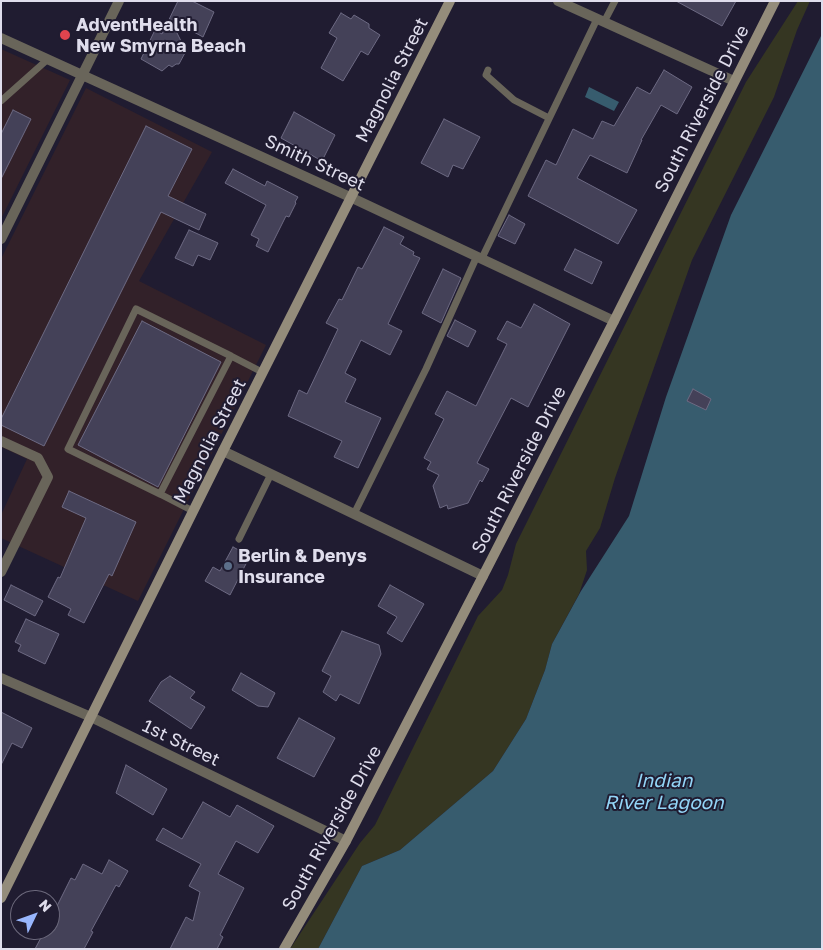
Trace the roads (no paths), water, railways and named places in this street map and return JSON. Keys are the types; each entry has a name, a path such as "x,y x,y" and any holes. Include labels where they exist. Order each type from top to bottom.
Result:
{"street":[{"path":"1,239 119,1"},
{"name":"Magnolia Street","path":"1,898 262,372 450,1"},
{"path":"558,1 734,81"},
{"name":"South Riverside Drive","path":"284,949 346,841 614,321 775,1"},
{"name":"Smith Street","path":"1,38 480,257 614,321"},
{"path":"1,441 38,458 48,477 1,572"},
{"path":"223,451 483,576"},
{"name":"1st Street","path":"1,678 91,717 346,841"}],"lane":[{"path":"354,514 549,118 600,20 615,1"},
{"path":"1,100 48,59"},
{"path":"488,70 486,75 514,100 549,118"},
{"path":"193,511 68,449 136,309 262,372"},
{"path":"160,494 230,356"},
{"path":"239,539 271,474"}],"water":[{"name":"Indian River Lagoon","path":"822,34 822,949 318,949 362,866 400,850 493,771 526,719 545,670 552,644 581,591 629,516 666,397 731,215"},
{"path":"589,87 619,102 614,111 585,97"}],"place":[{"name":"AdventHealth New Smyrna Beach","path":"65,35"},
{"name":"Berlin & Denys Insurance","path":"228,566"}]}
